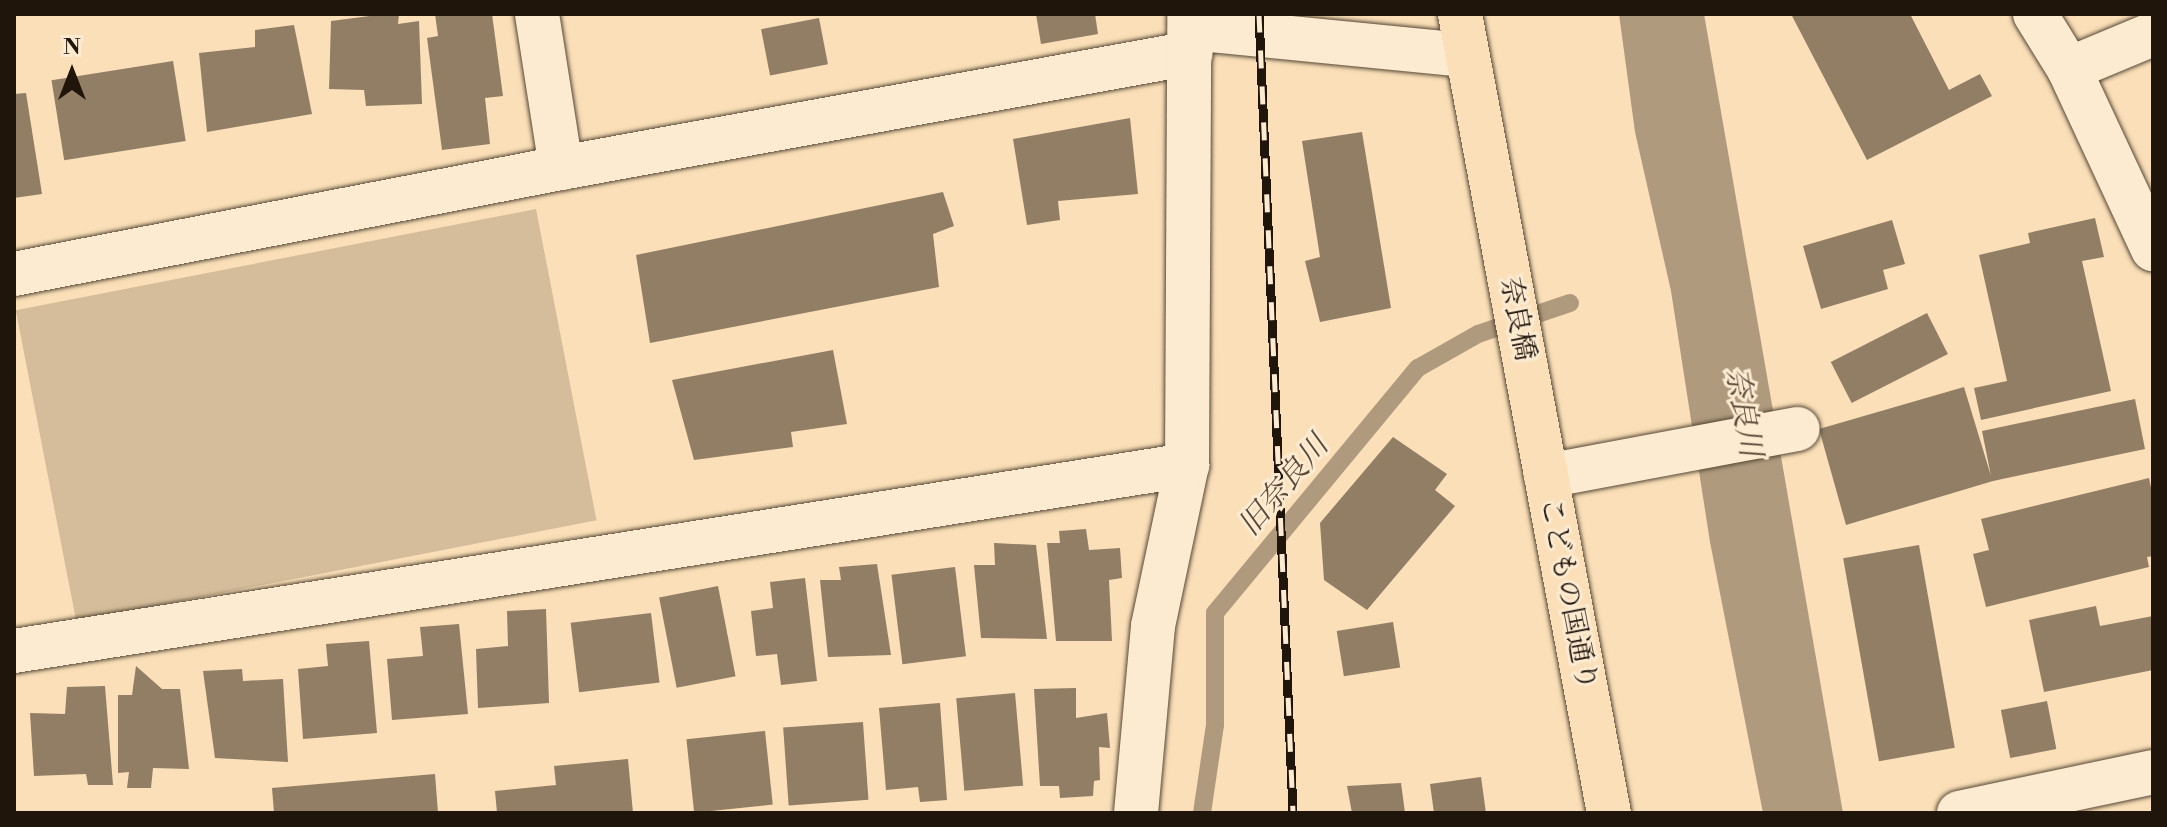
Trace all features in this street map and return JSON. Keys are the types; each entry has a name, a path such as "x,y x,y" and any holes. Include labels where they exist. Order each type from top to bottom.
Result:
{"main road":[{"name":"奈良橋","path":"1463,34 1528,375"},
{"name":"こどもの国通り","path":"1528,375 1609,813"}],"street":[{"path":"537,14 561,168"},
{"path":"2035,14 2069,69 2153,249"},
{"path":"1136,813 1153,626 1187,465 1190,32"},
{"path":"14,274 561,168 1190,32 1463,34"},
{"path":"2069,69 2153,34"},
{"path":"1546,476 1792,430"},
{"path":"14,651 1187,465"},
{"path":"1959,813 2153,772"}],"shaded area":[{"path":"536,209 596,520 76,621 16,310"}],"water":[{"name":"奈良川","path":"1619,14 1704,14 1843,813 1763,813 1710,542 1671,291 1635,132"}],"building":[{"path":"399,14 398,24 419,21 422,104 366,106 364,90 329,89 331,21"},
{"path":"435,14 492,14 503,96 485,98 490,144 442,150 427,38 438,36"},
{"path":"1036,14 1095,14 1098,34 1041,44"},
{"path":"1791,14 1910,14 1949,90 1980,74 1992,96 1867,160"},
{"path":"819,18 828,64 770,75 761,29"},
{"path":"294,25 312,114 207,132 199,53 255,47 255,30"},
{"path":"173,61 186,141 64,160 52,80"},
{"path":"26,93 42,194 14,198 14,94"},
{"path":"1130,118 1138,194 1058,201 1060,220 1027,225 1013,139"},
{"path":"1362,132 1391,308 1320,322 1305,261 1320,257 1302,141"},
{"path":"943,192 954,226 933,234 939,287 650,343 636,255"},
{"path":"2095,218 2104,257 2082,261 2111,391 1981,420 1974,388 2007,381 1979,255 2030,243 2028,233"},
{"path":"1892,220 1905,264 1883,270 1888,289 1821,309 1803,246"},
{"path":"1927,313 1948,354 1852,403 1831,362"},
{"path":"833,350 847,424 791,432 793,447 694,460 672,380"},
{"path":"1964,387 1991,476 1982,431 2135,399 2145,449 1993,481 1846,525 1819,429"},
{"path":"1393,437 1447,474 1435,490 1455,506 1367,610 1324,580 1320,523"},
{"path":"2149,478 2153,497 2153,556 2147,557 2149,567 1986,607 1973,554 1989,550 1981,519"},
{"path":"1086,529 1089,550 1120,548 1122,578 1109,580 1112,641 1056,641 1047,543 1060,543 1059,531"},
{"path":"994,543 1036,545 1047,639 981,638 974,565 995,565"},
{"path":"1919,545 1955,748 1879,761 1843,558"},
{"path":"877,564 891,655 828,657 820,580 841,580 839,567"},
{"path":"955,567 966,656 902,664 891,575"},
{"path":"805,578 817,681 781,685 777,654 756,656 751,611 773,608 770,582"},
{"path":"718,586 736,676 677,688 659,597"},
{"path":"2096,606 2100,626 2153,616 2153,670 2044,692 2029,620"},
{"path":"546,609 549,703 478,708 476,649 508,646 507,611"},
{"path":"651,613 660,682 579,692 571,623"},
{"path":"1393,622 1400,667 1344,676 1337,631"},
{"path":"459,624 468,714 392,720 387,659 423,656 420,627"},
{"path":"369,641 377,733 303,739 298,669 328,666 326,644"},
{"path":"136,666 162,689 180,689 189,769 153,768 151,788 127,788 129,772 118,773 118,695 132,695"},
{"path":"242,669 243,681 283,679 288,762 215,758 203,671"},
{"path":"105,686 113,785 88,785 86,774 34,776 30,713 65,714 67,687"},
{"path":"1076,688 1076,718 1107,713 1110,748 1099,747 1100,780 1094,781 1093,796 1060,798 1059,786 1040,786 1034,689"},
{"path":"1015,693 1023,786 964,791 956,698"},
{"path":"2047,701 2056,749 2010,758 2001,710"},
{"path":"940,703 947,800 920,802 918,787 886,790 879,708"},
{"path":"863,722 868,800 789,805 783,728"},
{"path":"765,731 773,805 694,813 686,739"},
{"path":"628,759 633,813 497,813 495,791 556,785 554,766"},
{"path":"435,774 438,813 274,813 272,788"},
{"path":"1481,777 1486,813 1434,813 1430,784"},
{"path":"1401,783 1405,813 1352,813 1347,786"}],"waterway":[{"name":"旧奈良川","path":"1202,813 1215,725 1215,613 1418,368 1478,334 1570,303"}],"railway":[{"path":"1259,14 1293,813"}]}
